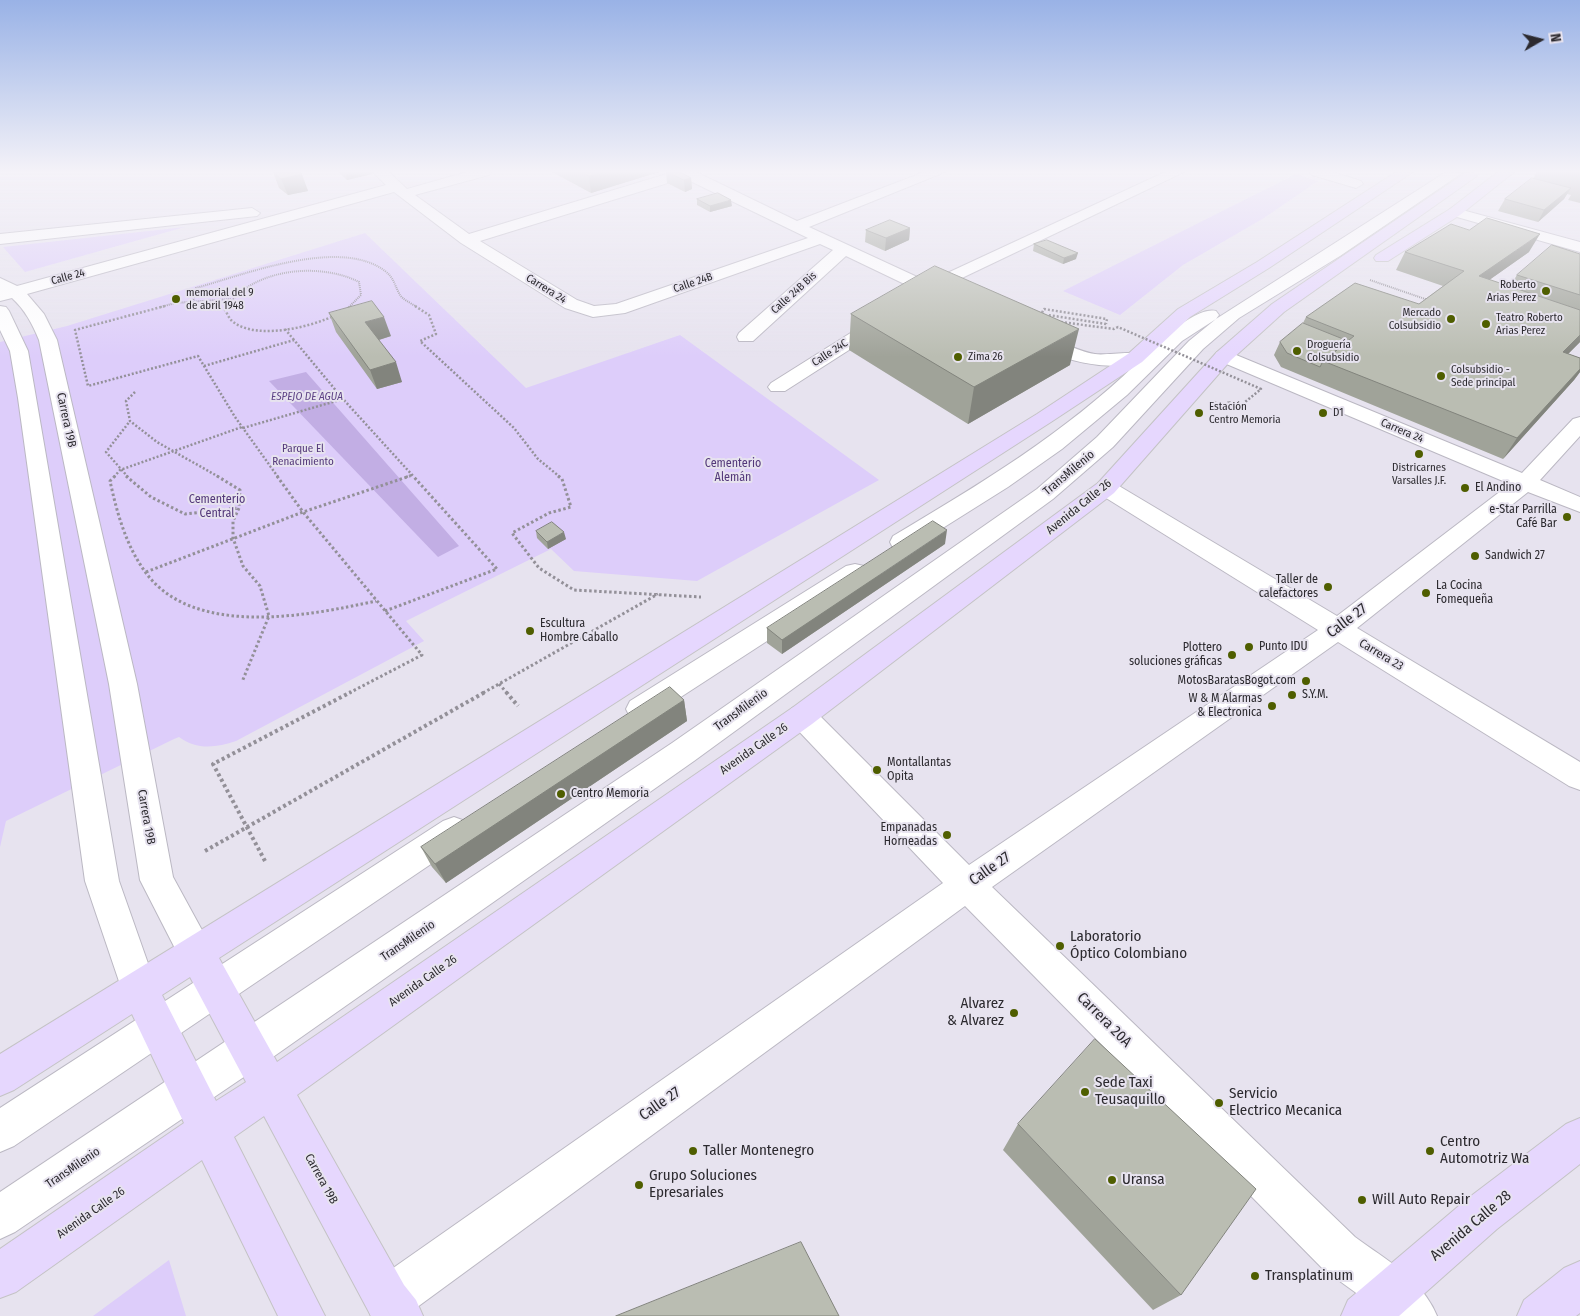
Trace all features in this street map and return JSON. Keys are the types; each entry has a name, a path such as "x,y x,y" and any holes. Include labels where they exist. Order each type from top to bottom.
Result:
{"main road":[{"path":"1184,313 1312,233"},
{"name":"Avenida Calle 26","path":"0,1276 209,1130 272,1089 802,716 1106,488 1224,356 1278,308 1381,233"},
{"path":"1368,275 1425,233"},
{"path":"0,1076 197,954 1036,424 1135,358 1243,260 1260,248"},
{"path":"1224,356 1349,279"},
{"name":"Carrera 19B","path":"197,954 394,1308"},
{"path":"139,990 302,1316"},
{"name":"Avenida Calle 28","path":"1390,1308 1482,1214 1580,1138"}],"street":[{"path":"0,239 54,233"},
{"name":"Calle 24","path":"3,292 200,233"},
{"name":"Calle 24","path":"3,292 212,233"},
{"name":"Carrera 24","path":"458,233 571,304 593,312"},
{"path":"467,240 488,233"},
{"path":"807,233 958,303"},
{"name":"Calle 24C","path":"778,388 932,291 937,283 1044,233"},
{"path":"618,724 879,556 1000,482 1054,444 1120,390 1175,337 1306,257 1339,233"},
{"name":"TransMilenio","path":"0,1217 188,1089 249,1050 683,752 1045,494 1105,442 1158,388 1196,345 1233,314 1366,233"},
{"path":"1531,233 1580,247"},
{"name":"Calle 24B","path":"593,312 619,308 819,239"},
{"name":"Calle 24B Bis","path":"746,337 843,250"},
{"path":"3,292 19,351 28,398 102,881 139,990"},
{"name":"Carrera 19B","path":"3,292 40,318 48,340 123,684 157,880 197,954"},
{"path":"1026,334 1087,360 1118,361 1135,358"},
{"name":"Carrera 24","path":"1224,356 1580,505"},
{"name":"Calle 27","path":"394,1308 412,1282 967,884 1338,629 1526,482 1580,423"},
{"name":"Carrera 23","path":"1106,488 1580,776"},
{"name":"Carrera 20A","path":"802,716 967,884 1339,1253 1390,1308"},
{"path":"0,1132 476,817"}],"path":[{"path":"193,302 196,288 284,264 342,256 354,257 384,270 394,279 398,295 429,315 436,334 420,341 514,428 538,459 562,479 571,507 549,513 512,534 539,568 574,590 701,597"},
{"path":"306,271 328,271 346,274 359,282 361,295 350,307 318,322 285,329 268,330 238,325 228,317 225,310 230,299 259,281 306,271"},
{"path":"1368,275 1436,303"},
{"path":"230,299 175,303 75,330 88,386 198,356 242,428 303,512 422,655 213,764 265,861"},
{"path":"1026,334 1044,309 1107,319 1106,324 1048,315 1047,320"},
{"path":"1056,321 1114,330 1118,327 1261,389 1239,407 1229,402"},
{"path":"285,329 343,399 497,569 385,611"},
{"path":"204,366 294,340"},
{"path":"135,392 126,401 130,421 157,442 240,490 239,508 233,521 232,538 243,566 260,586 269,616 242,682"},
{"path":"343,399 242,428 174,451 120,470 110,480 120,524 146,572 156,584 178,598 212,614 269,616 334,611 376,601"},
{"path":"130,421 106,452 120,470 148,496 186,514 239,508"},
{"path":"146,572 303,512 412,475"},
{"path":"205,851 659,594"},
{"path":"499,684 518,706"}],"green space":[{"path":"127,233 162,233 25,272 3,247"},
{"name":"Cementerio Central","path":"365,233 526,388 680,335 879,480 697,581 574,571 551,549 406,621 424,641 236,741 214,746 199,746 179,737 174,739 6,821 0,847 0,342 67,326"},
{"path":"1178,233 1237,233 1183,265 1120,315 1063,291"},
{"path":"169,1260 186,1316 93,1316"}],"water":[{"name":"ESPEJO DE AGUA","path":"306,372 459,546 438,557 269,381"}],"building":[{"path":"875,233 897,233 886,238"},
{"name":"Colsubsidio - Sede principal","path":"1436,233 1540,234 1479,276 1580,310 1580,335 1563,352 1580,358 1580,369 1517,438 1323,361 1354,336 1306,317 1355,283 1419,304 1464,271 1405,252"},
{"path":"1047,240 1078,253 1064,258 1034,244"},
{"path":"1552,245 1580,254 1580,295 1517,275"},
{"path":"935,266 1079,329 974,387 851,314"},
{"path":"372,301 384,317 365,322 396,362 370,370 329,313"},
{"path":"1303,323 1348,341 1323,361 1320,367 1287,353 1280,342"},
{"path":"933,521 947,530 782,640 767,628"},
{"path":"552,522 564,532 547,542 536,531"},
{"path":"670,687 684,700 435,864 421,847"},
{"name":"Uransa","path":"1095,1039 1256,1189 1181,1295 1018,1124"},
{"path":"801,1242 839,1316 616,1316"}],"place":[{"name":"Roberto Arias Perez","path":"1546,291"},
{"name":"memorial del 9 de abril 1948","path":"176,299"},
{"name":"Mercado Colsubsidio","path":"1451,319"},
{"name":"Teatro Roberto Arias Perez","path":"1486,324"},
{"name":"Droguería Colsubsidio","path":"1297,351"},
{"name":"Zima 26","path":"958,357"},
{"name":"Colsubsidio - Sede principal","path":"1441,376"},
{"name":"Estación Centro Memoria","path":"1199,413"},
{"name":"D1","path":"1323,413"},
{"name":"Districarnes Varsalles J.F.","path":"1419,454"},
{"name":"El Andino","path":"1465,488"},
{"name":"e-Star Parrilla Café Bar","path":"1567,517"},
{"name":"Sandwich 27","path":"1475,556"},
{"name":"Taller de calefactores","path":"1328,587"},
{"name":"La Cocina Fomequeña","path":"1426,593"},
{"name":"Escultura Hombre Caballo","path":"530,631"},
{"name":"Punto IDU","path":"1249,647"},
{"name":"Plottero soluciones gráficas","path":"1232,655"},
{"name":"MotosBaratasBogot.com","path":"1306,681"},
{"name":"S.Y.M.","path":"1292,695"},
{"name":"W & M Alarmas & Electronica","path":"1272,706"},
{"name":"Montallantas Opita","path":"877,770"},
{"name":"Centro Memoria","path":"561,794"},
{"name":"Empanadas Horneadas","path":"947,835"},
{"name":"Laboratorio Óptico Colombiano","path":"1060,946"},
{"name":"Alvarez & Alvarez","path":"1014,1013"},
{"name":"Sede Taxi Teusaquillo","path":"1085,1092"},
{"name":"Servicio Electrico Mecanica","path":"1219,1103"},
{"name":"Taller Montenegro","path":"693,1151"},
{"name":"Centro Automotriz Wa","path":"1430,1151"},
{"name":"Uransa","path":"1112,1180"},
{"name":"Grupo Soluciones Epresariales","path":"639,1185"},
{"name":"Will Auto Repair","path":"1362,1200"},
{"name":"Transplatinum","path":"1255,1276"}],"park label":[{"name":"Parque El Renacimiento","path":"303,455"},
{"name":"Cementerio Alemán","path":"733,471"}]}
